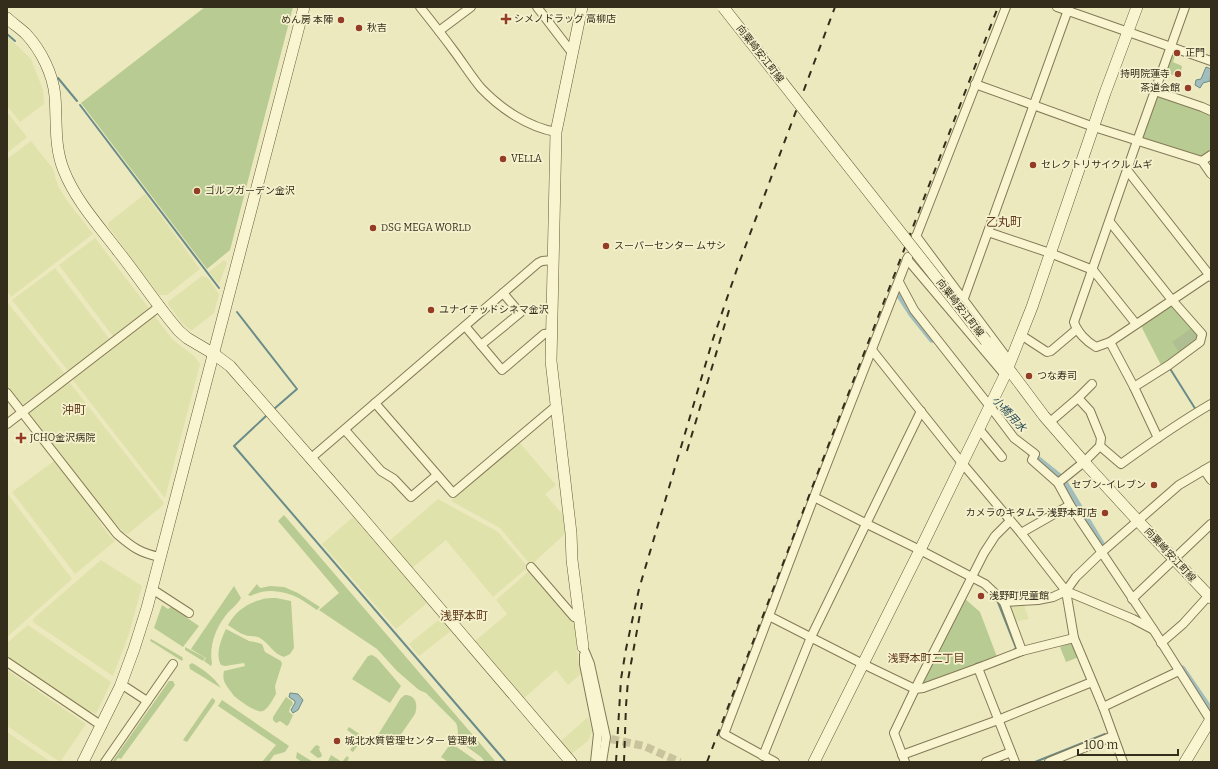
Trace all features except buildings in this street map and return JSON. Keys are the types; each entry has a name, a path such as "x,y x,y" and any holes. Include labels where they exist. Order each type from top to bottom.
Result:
{"street":[{"path":"84,762 121,684 134,649 152,589 304,7"},
{"path":"420,7 475,80 494,99 504,108 536,127 556,132"},
{"path":"439,31 471,7"},
{"path":"537,7 573,54"},
{"path":"582,7 556,132 551,361 584,664 598,734 595,762"},
{"name":"向粟崎安江町線","path":"723,7 1050,422 1138,521 1210,596"},
{"path":"1006,7 915,239 964,301 1008,368"},
{"path":"1057,7 1068,9 1171,48 1211,61"},
{"path":"814,762 980,429 1008,368 1138,7"},
{"path":"1127,170 1210,275 1110,342 1096,347 1077,330 1074,322 1110,222 1127,170 1137,140 1186,7"},
{"path":"964,301 1068,9"},
{"path":"7,18 31,40 41,54 49,72 55,95 56,139 59,157 70,184 84,208 174,325 183,334 230,366 341,493 571,762"},
{"path":"975,84 1094,126 1202,161 1211,174"},
{"path":"1155,91 1211,111"},
{"path":"1202,161 1211,155"},
{"path":"1110,222 1172,300 1202,334 1200,342 1169,365 1134,387"},
{"path":"988,232 1050,253 1093,270 1136,324"},
{"path":"775,762 724,734 907,258 1008,368"},
{"path":"310,459 538,263 542,261 554,260"},
{"path":"899,282 914,310 1014,438 1035,454 1032,460 1058,483 1070,505 1211,720 1185,762"},
{"path":"481,345 520,312 503,293"},
{"path":"7,424 160,306"},
{"path":"465,326 502,370 544,334 552,333"},
{"path":"1021,335 1047,352 1051,352 1077,330"},
{"path":"1110,342 1134,387 1158,438"},
{"path":"872,350 922,411 962,464 1021,533 1066,591 1074,638 1103,707 1123,762"},
{"path":"1050,422 1092,384"},
{"path":"7,393 116,534 131,546 147,554 160,558"},
{"path":"1058,483 1084,462 1100,446 1101,438 1090,411 1078,398"},
{"path":"375,403 453,493 556,406"},
{"path":"1100,446 1121,464 1198,411 1211,404"},
{"path":"763,756 811,637 922,411"},
{"path":"980,429 1002,457"},
{"path":"345,430 381,471 394,479 411,497 437,475"},
{"path":"1004,602 1046,599 1066,591 1076,577 1102,552 1179,485 1208,468 1211,480"},
{"path":"814,497 985,584 1004,602 1022,651"},
{"path":"1021,533 1070,505"},
{"path":"1010,521 994,536 984,553 894,733 903,759 1092,682"},
{"path":"1132,599 1211,524"},
{"path":"531,567 574,617 580,618"},
{"path":"152,589 189,613"},
{"path":"1066,591 1133,619 1152,629"},
{"path":"1161,643 1183,624 1210,596"},
{"path":"769,616 915,689 923,688 1022,651 1074,638"},
{"path":"583,647 590,664 608,738 602,762"},
{"path":"7,662 102,726"},
{"path":"105,762 173,664"},
{"path":"978,668 1015,762"},
{"path":"1103,707 1179,671"},
{"path":"121,684 147,701"},
{"path":"1049,762 1113,736"},
{"path":"986,762 1011,752"}],"green space":[{"name":"ゴルフガーデン金沢","path":"205,7 293,7 230,250 207,269 81,103"},
{"path":"7,36 31,59 43,90 44,104 20,122 7,106"},
{"path":"1173,54 1175,56 1173,62 1182,66 1180,77 1166,73"},
{"path":"1156,94 1205,110 1211,115 1211,150 1197,159 1139,137"},
{"path":"7,112 27,137 7,153"},
{"path":"31,141 53,169 58,186 68,202 93,234 11,297 7,291 7,159"},
{"path":"145,194 200,269 167,295 159,295 108,226 108,223"},
{"path":"95,238 151,311 115,339 59,265"},
{"path":"224,260 227,263 219,284 209,272"},
{"path":"55,268 111,341 69,372 12,300"},
{"path":"202,276 208,278 219,294 214,313 191,331 182,323 168,302"},
{"path":"7,302 65,374 22,405 7,387"},
{"path":"1174,304 1193,327 1180,353 1161,365 1140,324 1166,305"},
{"path":"153,314 173,340 194,356 200,364 165,498 72,379"},
{"path":"1193,327 1199,335 1198,341 1180,353 1172,342"},
{"path":"67,381 164,503 128,534 124,533 100,507 27,410"},
{"path":"519,442 556,485 545,494 563,515 565,534 532,564 529,563 500,528 451,501"},
{"path":"54,461 87,503 108,534 115,541 75,574 12,492"},
{"path":"7,493 72,579 7,637"},
{"path":"438,499 498,532 528,567 493,597 446,540 411,569 388,542"},
{"path":"284,515 496,762 485,762 481,757 459,741 456,723 426,693 419,690 397,671 377,649 319,610 339,593 278,521"},
{"path":"353,517 427,603 396,629 322,544"},
{"path":"101,560 142,586 129,634 113,676 33,622 33,619"},
{"path":"530,570 575,624 581,674 568,685 556,670 523,699 474,642 507,614 496,600"},
{"path":"257,584 261,588 270,586 284,587 298,593 320,607 317,610 304,601 283,592 270,591 257,593 251,596 248,595"},
{"path":"234,586 241,598 226,615 216,632 212,644 211,666 204,661 206,658 191,649"},
{"path":"276,598 291,601 294,648 290,654 284,657 274,651 260,638 247,636 228,625 234,616 246,606 262,599"},
{"path":"964,598 980,612 997,657 923,684 921,682"},
{"path":"1023,602 1029,619 1014,622 1009,607 1010,604"},
{"path":"162,605 168,609 171,607 199,626 183,647 154,628"},
{"path":"441,618 451,631 419,656 409,644"},
{"path":"28,625 111,682 96,714 91,711 89,714 7,658 7,643"},
{"path":"226,629 249,641 262,644 265,652 281,661 282,664 275,686 276,694 269,706 263,711 253,709 234,696 225,683 223,677 224,671 245,666 244,663 225,666 221,665 219,661 219,652"},
{"path":"151,639 182,657 182,661 150,641"},
{"path":"1070,643 1073,644 1079,657 1066,662 1060,647"},
{"path":"185,647 205,658 203,661 185,650"},
{"path":"372,655 377,658 401,686 390,703 352,679 368,656"},
{"path":"192,663 215,680 221,688 190,669 189,665"},
{"path":"7,670 86,724 60,762 7,726"},
{"path":"169,681 173,681 175,685 121,759 118,758 115,762 112,762"},
{"path":"405,695 409,695 414,699 416,704 415,714 395,743 391,745 385,744 376,738 401,698"},
{"path":"286,697 292,701 293,704 289,712 293,715 287,726 280,721 276,723 273,720 273,717"},
{"path":"212,698 215,702 187,742 183,740"},
{"path":"222,700 289,746 285,752 274,755 269,762 262,762 276,745 218,706"},
{"path":"588,717 592,731 588,741 571,754 561,741"},
{"path":"349,727 364,737 353,752 350,750 358,738 347,730"},
{"path":"7,732 51,762 7,762"},
{"path":"451,743 478,762 448,762 441,757"},
{"path":"317,745 320,747 319,749 322,755 318,758 310,752"},
{"path":"297,752 313,762 302,762 296,758"},
{"path":"331,755 342,762 329,762 328,761"},
{"path":"347,756 349,758 347,762 342,762"}],"water":[{"path":"1206,67 1211,69 1210,81 1203,83 1200,88 1195,85 1196,80 1201,79"},
{"path":"290,693 298,694 303,700 298,710 293,713 291,710 295,701 289,697"}],"waterway":[{"path":"7,34 15,41"},
{"path":"58,78 77,101"},
{"path":"80,105 219,288"},
{"name":"小橋用水","path":"899,294 912,314 932,339"},
{"path":"237,312 297,389 274,409"},
{"path":"1169,367 1196,410"},
{"path":"266,416 234,446 506,762"},
{"name":"小橋用水","path":"1031,454 1062,479 1103,547"},
{"path":"997,600 1016,648 1013,651"},
{"path":"976,664 983,662"},
{"name":"小橋用水","path":"1182,669 1208,707"},
{"path":"1035,762 1105,734"}],"tunnel":[{"path":"611,739 644,746 680,762"}],"railway":[{"path":"616,762 621,679 639,589 713,339 738,266 835,7"},
{"path":"707,762 998,7"},
{"path":"687,451 730,307"},
{"path":"624,762 628,680 642,603"}],"place":[{"name":"シメノドラッグ 高柳店","path":"506,19"},
{"name":"めん房 本陣","path":"341,20"},
{"name":"秋吉","path":"359,28"},
{"name":"正門","path":"1177,53"},
{"name":"持明院蓮寺","path":"1178,74"},
{"name":"茶道会館","path":"1188,88"},
{"name":"VELLA","path":"503,159"},
{"name":"セレクトリサイクル ムギ","path":"1033,165"},
{"name":"ゴルフガーデン金沢","path":"197,191"},
{"name":"DSG MEGA WORLD","path":"373,228"},
{"name":"スーパーセンター ムサシ","path":"606,246"},
{"name":"ユナイテッドシネマ金沢","path":"431,310"},
{"name":"つな寿司","path":"1029,376"},
{"name":"JCHO金沢病院","path":"21,438"},
{"name":"セブン-イレブン","path":"1154,485"},
{"name":"カメラのキタムラ 浅野本町店","path":"1105,513"},
{"name":"浅野町児童館","path":"981,596"},
{"name":"城北水質管理センター 管理棟","path":"337,741"}],"district":[{"name":"乙丸町","path":"1004,222"},
{"name":"沖町","path":"74,410"},
{"name":"浅野本町","path":"464,616"},
{"name":"浅野本町二丁目","path":"926,658"}]}
